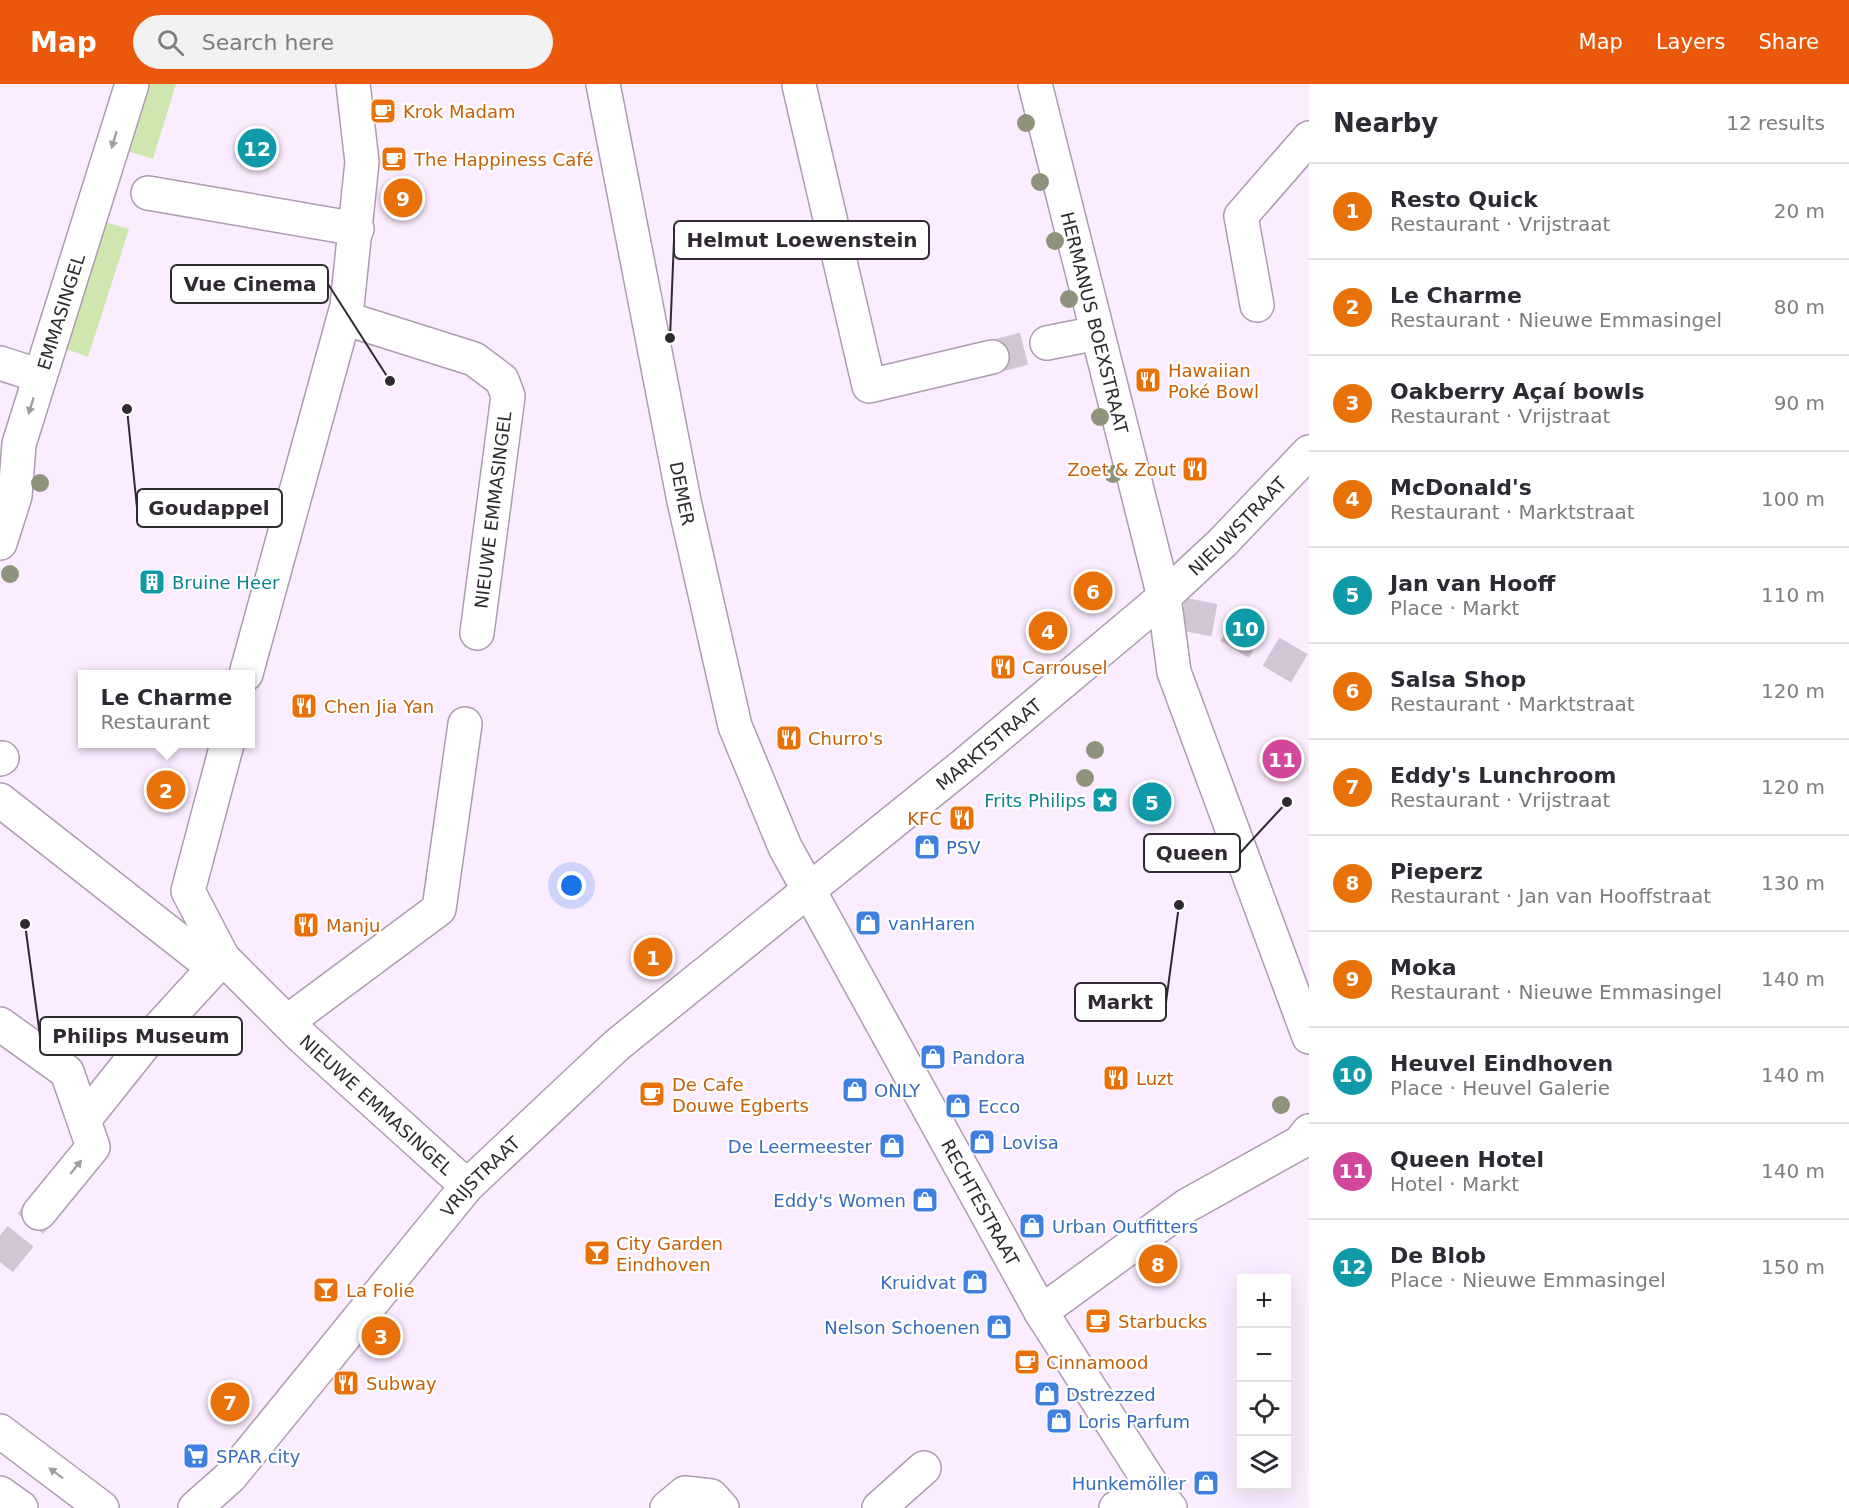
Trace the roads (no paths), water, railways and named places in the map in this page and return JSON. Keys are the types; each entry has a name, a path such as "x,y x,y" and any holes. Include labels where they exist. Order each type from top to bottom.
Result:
{"street":[{"name":"EMMASINGEL","path":"0,543 15,496 19,444 132,84"},
{"path":"247,670 344,318 357,229 362,162 354,84"},
{"name":"DEMER","path":"603,84 684,501 735,726 785,847 808,889"},
{"name":"HERMANUS BOEXSTRAAT","path":"1035,84 1097,333 1173,606 1174,672 1309,1037"},
{"path":"799,85 869,387 992,357"},
{"path":"1257,305 1240,216 1309,138"},
{"path":"148,193 357,229"},
{"name":"NIEUWE EMMASINGEL","path":"344,318 474,359 502,380 508,396 477,633"},
{"path":"1047,343 1097,333"},
{"path":"0,363 40,376"},
{"name":"NIEUWSTRAAT","path":"1173,606 1222,543 1309,452"},
{"name":"MARKTSTRAAT","path":"808,889 965,764 1173,606"},
{"name":"NIEUWE EMMASINGEL","path":"287,1022 439,909 465,724"},
{"name":"NIEUWE EMMASINGEL","path":"226,748 188,891 219,963 467,1186"},
{"path":"0,800 219,963 147,1041 84,1120"},
{"name":"VRIJSTRAAT","path":"195,1508 230,1477 467,1186 616,1045 808,889"},
{"name":"RECHTESTRAAT","path":"808,889 1041,1312 1161,1497"},
{"path":"0,1024 68,1072 93,1147 39,1213"},
{"path":"1041,1312 1186,1206 1299,1143 1309,1131"},
{"path":"0,1431 102,1508"},
{"path":"879,1508 924,1468"},
{"path":"0,1493 21,1508"},
{"path":"667,1508 685,1493 711,1496 722,1508"},
{"path":"1116,1508 1161,1497"}],"tunnel":[{"path":"992,357 1047,343"},
{"path":"1182,614 1219,621 1309,674"},
{"path":"0,1262 39,1213"}],"place":[{"name":"Krok Madam","path":"383,111"},
{"name":"De Blob","path":"257,148"},
{"name":"The Happiness Café","path":"394,159"},
{"name":"Moka","path":"403,198"},
{"name":"Helmut Loewenstein","path":"670,338"},
{"name":"Hawaiian Poké Bowl","path":"1148,380"},
{"name":"Vue Cinema","path":"390,381"},
{"name":"Goudappel","path":"127,409"},
{"name":"Zoet & Zout","path":"1195,469"},
{"name":"Bruine Heer","path":"152,582"},
{"name":"Salsa Shop","path":"1093,591"},
{"name":"Heuvel Eindhoven","path":"1245,628"},
{"name":"McDonald's","path":"1048,631"},
{"name":"Carrousel","path":"1003,667"},
{"name":"Chen Jia Yan","path":"304,706"},
{"name":"Churro's","path":"789,738"},
{"name":"Queen Hotel","path":"1282,759"},
{"name":"Le Charme","path":"166,790"},
{"name":"Frits Philips","path":"1105,800"},
{"name":"Jan van Hooff","path":"1152,802"},
{"name":"Queen","path":"1287,802"},
{"name":"KFC","path":"962,818"},
{"name":"PSV","path":"927,847"},
{"name":"Markt","path":"1179,905"},
{"name":"vanHaren","path":"868,923"},
{"name":"Philips Museum","path":"25,924"},
{"name":"Manju","path":"306,925"},
{"name":"Resto Quick","path":"653,957"},
{"name":"Pandora","path":"933,1057"},
{"name":"Luzt","path":"1116,1078"},
{"name":"ONLY","path":"855,1090"},
{"name":"De Cafe Douwe Egberts","path":"652,1094"},
{"name":"Ecco","path":"958,1106"},
{"name":"Lovisa","path":"982,1142"},
{"name":"De Leermeester","path":"892,1146"},
{"name":"Eddy's Women","path":"925,1200"},
{"name":"Urban Outfitters","path":"1032,1226"},
{"name":"City Garden Eindhoven","path":"597,1253"},
{"name":"Pieperz","path":"1158,1264"},
{"name":"Kruidvat","path":"975,1282"},
{"name":"La Folie","path":"326,1290"},
{"name":"Starbucks","path":"1098,1321"},
{"name":"Nelson Schoenen","path":"999,1327"},
{"name":"Oakberry Açaí bowls","path":"381,1336"},
{"name":"Cinnamood","path":"1027,1362"},
{"name":"Subway","path":"346,1383"},
{"name":"Dstrezzed","path":"1047,1394"},
{"name":"Eddy's Lunchroom","path":"230,1402"},
{"name":"Loris Parfum","path":"1059,1421"},
{"name":"SPAR city","path":"196,1456"},
{"name":"Hunkemöller","path":"1206,1483"}]}
